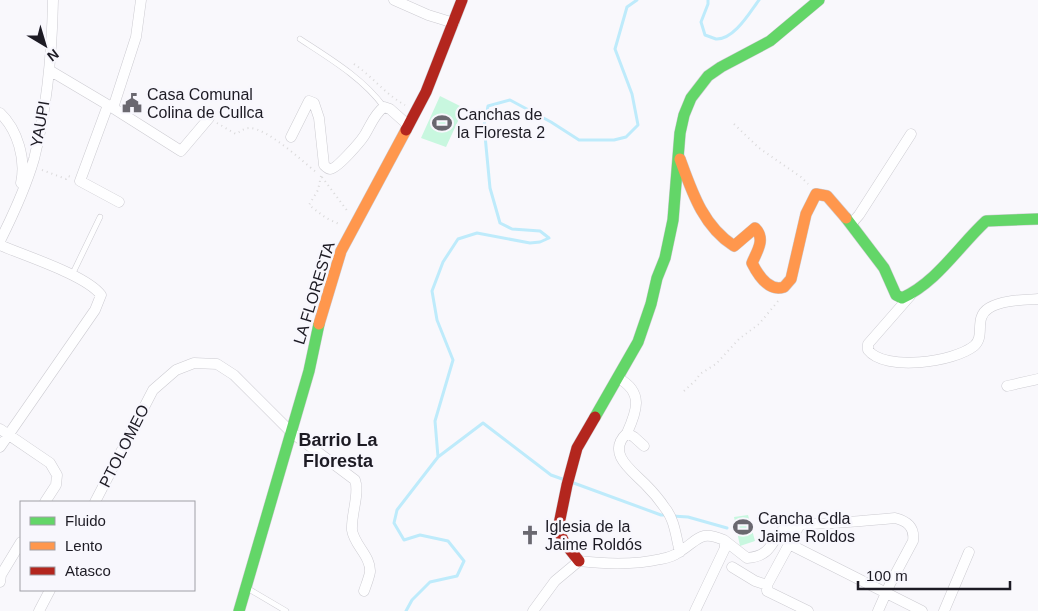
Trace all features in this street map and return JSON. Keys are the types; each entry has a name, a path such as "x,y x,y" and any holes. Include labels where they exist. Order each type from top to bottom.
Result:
{"street":[{"name":"YAUPI","path":"0,241 34,160 49,70 53,0"},
{"path":"119,202 80,181 136,37 141,0"},
{"path":"394,0 428,16 454,23"},
{"name":"LA FLORESTA","path":"239,611 292,432 309,371 319,323 341,251 426,92 462,0"},
{"path":"579,561 569,551 560,537 558,529 567,481 577,448 638,342 651,304 657,278 667,250 673,220 683,117 688,104 706,77 763,46 819,0"},
{"path":"49,70 181,151 209,118"},
{"path":"290,137 309,101 314,103 319,118 324,165 331,169 362,138 379,111 384,108 390,109 408,125"},
{"path":"0,113 5,118 18,141 23,173 16,206"},
{"path":"851,224 859,215 911,134"},
{"path":"679,155 690,188 709,223 720,236 734,246 745,239 751,230 755,228 759,231 762,241 752,263 762,280 772,286 783,288 788,284 793,272 812,198 816,194 827,196 851,224 884,268 896,296 902,298 910,296"},
{"path":"1038,220 986,221 933,277 910,296 868,344 868,350 872,355 880,359 908,362 939,360 955,356 975,345 978,340 979,324 983,312 1001,303 1038,298"},
{"path":"0,246 72,275 97,290 100,295 99,303 95,310 4,432 0,447"},
{"name":"PTOLOMEO","path":"96,501 153,390 176,370 194,363 217,364 234,375 292,432"},
{"path":"618,378 628,383 633,390 637,405 636,414 620,444 618,453 666,508 673,524 680,552"},
{"path":"1007,386 1038,379"},
{"path":"4,432 50,463 57,475 56,485 47,501"},
{"path":"292,432 354,480 357,493 352,512 353,539 368,563 370,572 364,591"},
{"path":"627,433 644,446"},
{"path":"534,611 555,581 579,561 624,563 660,559 680,552 698,537 706,534 724,540 747,558 754,558 768,550 779,534 787,527 894,518 904,520 912,526 913,541 878,611"},
{"path":"799,526 767,586 768,591 771,593 808,611"},
{"path":"695,611 725,548 724,540"},
{"path":"0,582 20,544"},
{"path":"789,544 922,611"},
{"path":"944,611 969,552"},
{"path":"732,568 767,586"},
{"path":"39,611 49,591"}],"lane":[{"path":"300,39 361,83 377,98 384,108"},
{"path":"72,275 100,217"},
{"path":"246,587 286,611"}],"path":[{"path":"354,64 367,73 397,101 416,111"},
{"path":"209,118 236,134 244,128 253,128 270,135 322,176 354,227"},
{"path":"734,124 766,154 801,177 816,194"},
{"path":"34,160 39,163 37,168 66,179 68,176 80,181"},
{"path":"322,176 318,190 309,205 326,218 354,227"},
{"path":"684,391 700,374 716,364 739,338 759,324 779,302 783,288"}],"green space":[{"name":"Canchas de la Floresta 2","path":"440,96 464,108 446,147 421,138"},
{"name":"Cancha Cdla Jaime Roldos","path":"748,515 755,541 740,546 734,517"}],"waterway":[{"path":"438,457 435,421 453,360 437,320 432,291 443,262 458,239 477,233 530,243 540,242 549,238 540,231 512,229 500,223 490,188 484,125 488,106 510,100 551,122 579,140 614,140 626,137 638,125 632,94 615,49 627,7 637,0"},
{"path":"708,0 701,22 705,35 716,39 723,38 735,30 759,0"},
{"path":"406,611 412,600 430,582 457,576 464,561 448,541 420,535 404,540 394,523 397,510 438,457 483,423 551,475 565,480"},
{"path":"571,482 661,515 666,515"},
{"path":"672,516 688,517 727,528"}],"traffic: fast":[{"path":"595,417 638,342 665,258 673,220 680,133 684,115 691,98 708,76 770,41 819,0"},
{"path":"846,218 884,268 896,295 902,298 915,291 937,273 986,221 1038,219"},
{"path":"239,611 309,371 319,324"}],"traffic: slow":[{"path":"319,324 341,251 406,130"},
{"path":"680,159 694,196 706,218 723,238 734,246 755,228 758,232 760,245 752,263 757,273 769,285 774,287 784,287 791,279 806,214 816,194 827,196 846,218"}],"traffic: jam":[{"path":"406,130 426,92 462,0"},
{"path":"579,561 564,542 558,529 577,448 595,417"}],"place":[{"name":"Casa Comunal Colina de Cullca","path":"132,103"},
{"name":"Canchas de la Floresta 2","path":"442,123"},
{"name":"Cancha Cdla Jaime Roldos","path":"743,527"},
{"name":"Iglesia de la Jaime Roldós","path":"530,535"}],"district":[{"name":"Barrio La Floresta","path":"338,450"}]}
